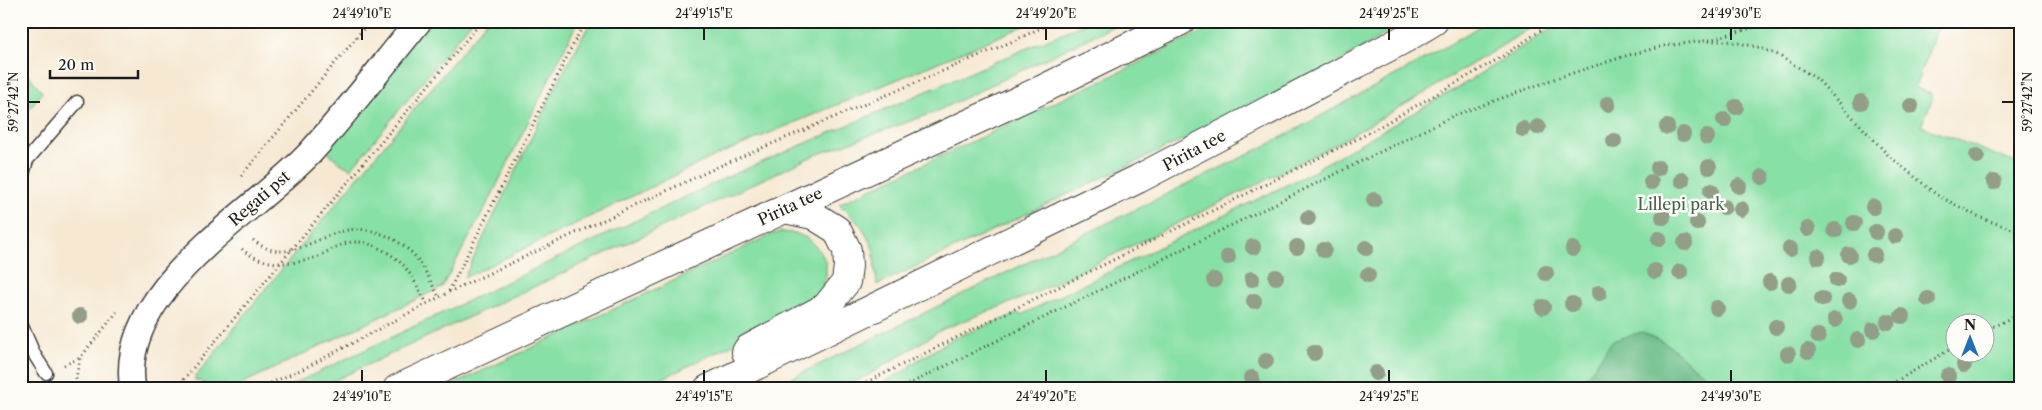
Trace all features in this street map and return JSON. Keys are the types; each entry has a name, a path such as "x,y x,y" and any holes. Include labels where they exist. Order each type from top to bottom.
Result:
{"main road":[{"name":"Pirita tee","path":"397,389 1041,90 1181,21"},
{"name":"Pirita tee","path":"718,384 1138,180 1434,21"},
{"path":"718,384 748,349 826,307 846,282 847,250 837,230 813,215 784,209"}],"street":[{"name":"Regati pst","path":"133,389 131,376 133,354 144,320 165,286 227,227 272,189 310,153 419,21"}],"lane":[{"path":"21,181 24,163 77,102"},
{"path":"21,324 34,354 46,373"}],"path":[{"path":"181,389 183,380 482,21"},
{"path":"448,292 585,21"},
{"path":"257,389 305,368 448,292 722,165 1056,21"},
{"path":"853,389 1363,136 1505,55 1554,21"},
{"path":"1704,42 1776,21"},
{"path":"898,389 1454,116 1508,95 1605,62 1664,46 1728,41 1758,47 1799,67 1817,79 1888,155 1920,183 1937,195 1981,218 2021,232"},
{"path":"227,227 272,250 298,250 340,232 366,229 390,237 413,254 440,297"},
{"path":"227,227 249,255 266,261 281,263 291,263 317,256 340,244 359,241 380,249 402,265 427,303"},
{"path":"1994,326 2021,313"},
{"path":"1883,389 1944,353"}],"green space":[{"path":"421,21 472,21 351,169 340,163 324,149"},
{"path":"487,21 578,21 490,199 442,287 231,389 216,389 194,379 254,303"},
{"path":"591,21 1036,21 713,157 464,278 558,82"},
{"path":"1090,21 1124,21 933,113 815,155 316,389 283,389 725,178"},
{"path":"1224,21 1406,21 1311,79 877,285 873,248 862,227 839,204"},
{"path":"1488,21 1542,21 1423,94 1336,144 1033,294 943,329 867,376 840,389 769,389 1273,142 1425,59"},
{"name":"Lillepi park","path":"1563,21 1940,21 1915,87 1931,94 1932,100 1921,126 2021,165 2021,389 871,389 910,368 910,365 954,338 1019,313 1021,315 1319,169 1319,167 1459,87"},
{"path":"21,65 42,92 21,120"},
{"path":"782,232 795,233 807,238 821,252 826,263 826,276 821,292 799,312 641,389 444,389 773,234"},
{"path":"1642,332 1669,345 1707,377 1707,389 1573,389 1593,369 1612,341"}]}
